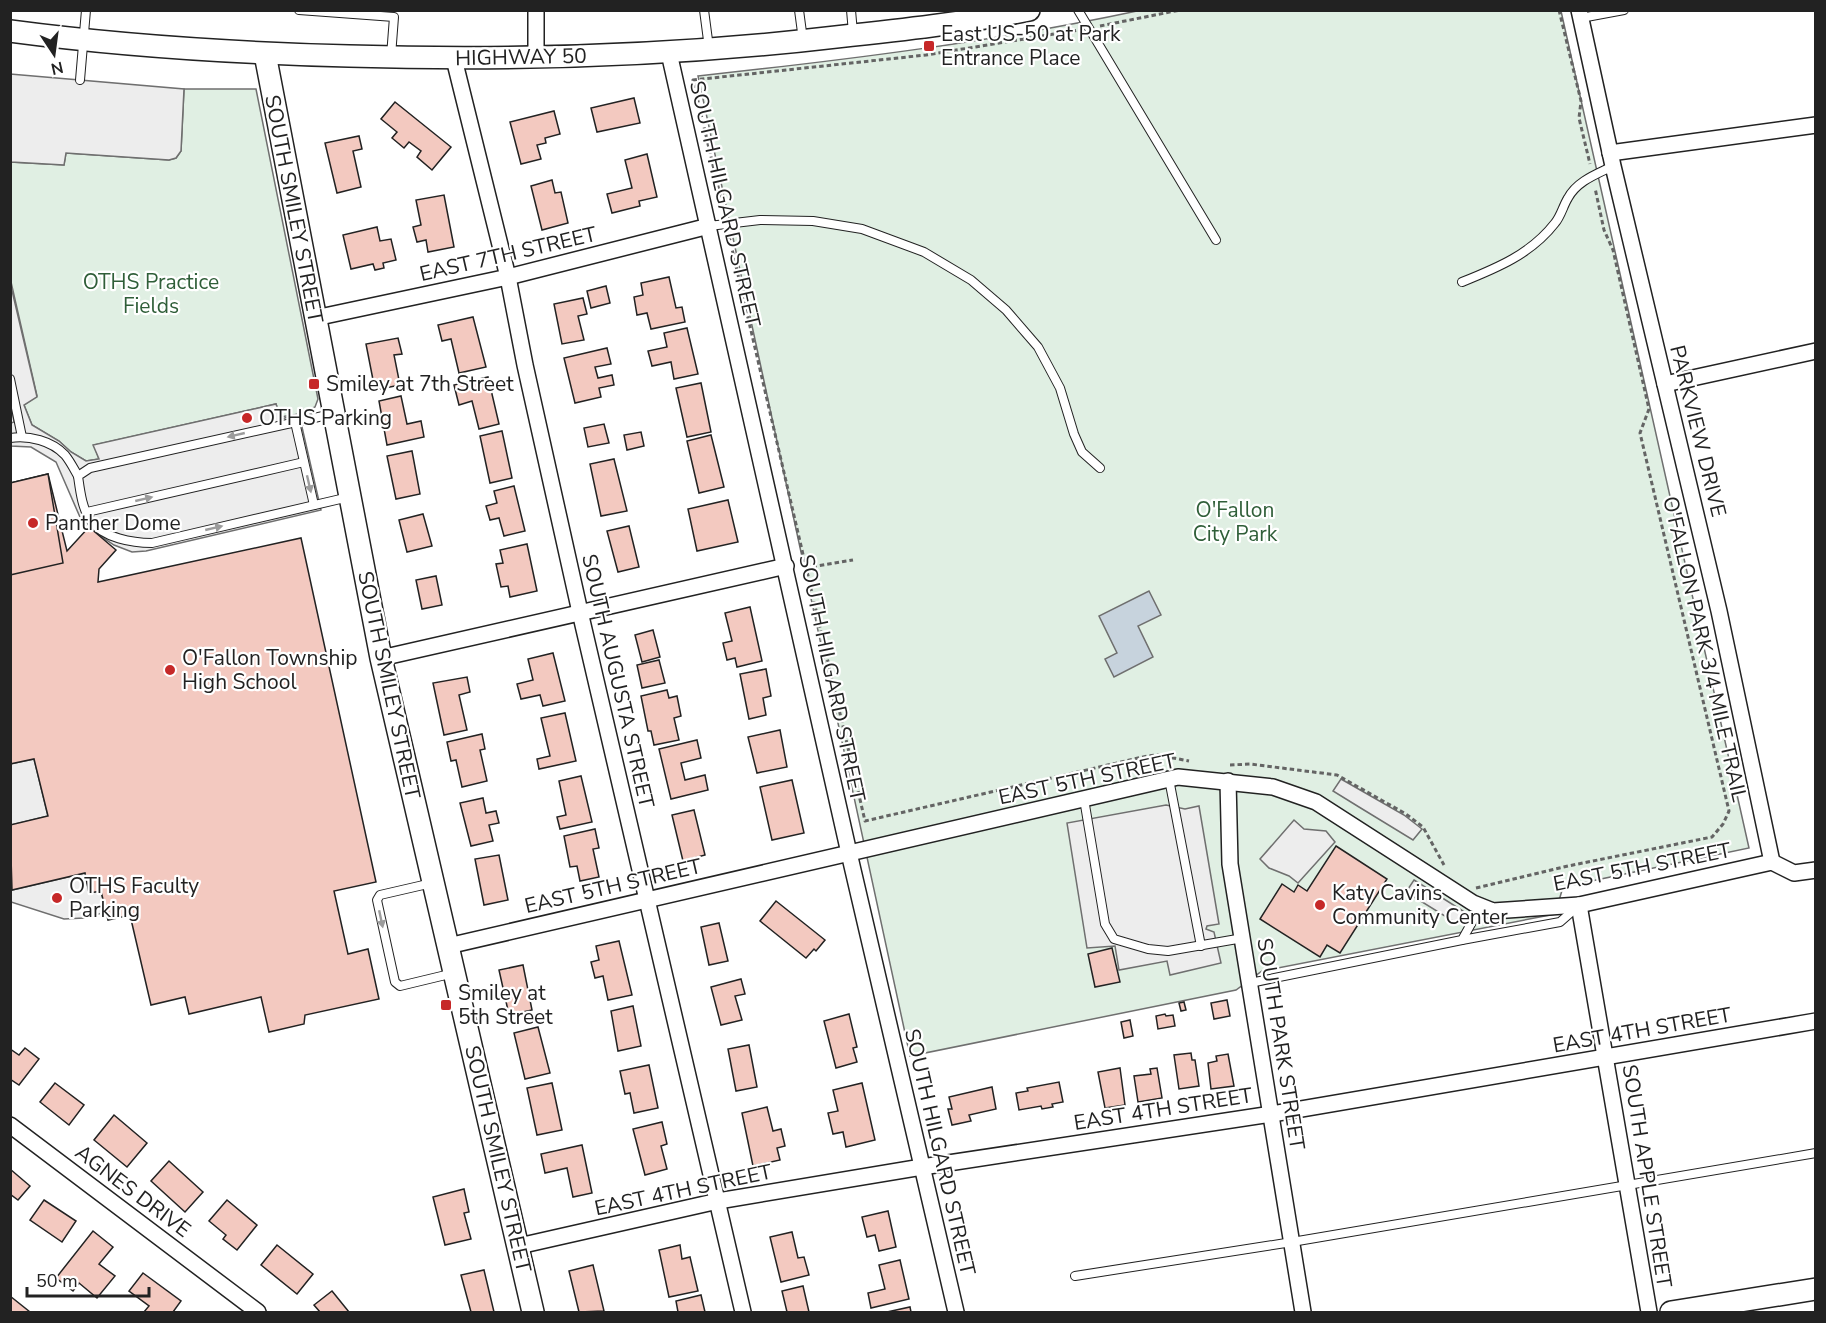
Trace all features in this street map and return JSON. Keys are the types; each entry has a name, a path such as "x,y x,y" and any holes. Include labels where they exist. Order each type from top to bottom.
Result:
{"street":[{"path":"536,10 536,57"},
{"name":"HIGHWAY 50","path":"10,31 84,41 265,54 454,59 709,50 853,35 965,16 1029,10"},
{"name":"PARKVIEW DRIVE","path":"1580,14 1611,159 1719,611 1772,862"},
{"name":"SOUTH HILGARD STREET","path":"669,53 849,853 956,1312"},
{"name":"SOUTH SMILEY STREET","path":"265,54 381,658 534,1312"},
{"name":"SOUTH AUGUSTA STREET","path":"454,59 508,277 580,612 743,1312"},
{"path":"1611,159 1815,125"},
{"name":"EAST 7TH STREET","path":"315,318 508,277 709,226"},
{"path":"1665,384 1815,351"},
{"path":"381,658 786,566"},
{"name":"EAST 5TH STREET","path":"448,946 1178,777 1229,773 1316,802 1473,903 1493,911 1580,905 1772,862"},
{"name":"SOUTH PARK STREET","path":"1229,773 1230,864 1303,1312"},
{"path":"1772,862 1794,873 1815,870"},
{"name":"SOUTH APPLE STREET","path":"1580,905 1649,1312"},
{"name":"EAST 4TH STREET","path":"519,1246 718,1201 922,1167 1272,1114 1815,1021"},
{"name":"AGNES DRIVE","path":"10,1125 258,1312"},
{"path":"1671,1312 1815,1289"}],"lane":[{"path":"80,80 86,10"},
{"path":"299,10 394,17 391,57"},
{"path":"704,10 709,50"},
{"path":"800,10 803,41"},
{"path":"851,10 853,35"},
{"path":"1078,10 1216,240"},
{"path":"1580,14 1624,10"},
{"path":"1462,282 1504,265 1530,248 1556,222 1569,195 1611,159"},
{"path":"709,226 760,220 813,221 862,229 924,252 971,280 1006,310 1038,346 1060,388 1082,452 1100,468"},
{"path":"10,379 22,436"},
{"path":"78,476 90,468 334,413"},
{"path":"295,422 314,505"},
{"path":"10,438 22,436 44,441 64,454 78,476 81,496 91,522 110,536 135,543 152,543 350,497"},
{"path":"87,512 304,462"},
{"path":"1169,779 1201,946"},
{"path":"1084,799 1105,924 1114,939 1148,949 1168,951 1243,938"},
{"path":"433,882 380,895 377,900 395,982 400,986 454,973"},
{"path":"1250,983 1560,922 1580,905"},
{"path":"1462,940 1481,906"},
{"path":"1075,1276 1292,1242 1815,1153"}],"path":[{"path":"1180,10 1090,28 926,55 693,80 865,821 1147,756 1158,755 1194,762"},
{"name":"O'FALLON PARK 3/4 MILE TRAIL","path":"1475,888 1568,866 1712,837 1723,824 1729,811 1640,433 1649,409 1613,250 1604,230 1579,118 1581,101 1559,10"},
{"path":"805,568 853,560"},
{"path":"1229,773 1250,764 1337,775 1406,814 1423,827 1442,862 1450,869"}],"green space":[{"name":"O'Fallon City Park","path":"1137,11 1561,11 1749,848 1563,887 1555,914 1262,971 1236,990 910,1056 698,76 918,49 1028,32"},
{"name":"OTHS Practice Fields","path":"184,89 256,89 318,399 315,407 299,414 280,417 276,404 94,445 99,459 86,461 32,425 24,405 37,396 11,282 10,162 64,165 66,153 169,160 176,158 181,151"}],"shaded area":[{"path":"10,74 184,89 181,151 176,158 169,160 66,153 64,165 11,162"},
{"name":"OTHS Parking","path":"10,282 37,397 24,405 32,425 86,461 99,459 93,445 276,404 281,419 299,414 321,510 146,551 132,552 114,545 83,524 56,462 31,447 11,446 11,423 14,422 10,399"},
{"path":"1149,591 1161,615 1138,626 1153,657 1114,677 1105,659 1117,653 1099,616"},
{"name":"OTHS Faculty Parking","path":"34,759 48,816 11,825 10,764"},
{"path":"1341,779 1404,815 1422,829 1413,840 1333,791"},
{"path":"1166,805 1185,809 1199,806 1219,924 1207,926 1206,929 1214,932 1221,963 1170,975 1167,961 1119,970 1115,946 1087,948 1067,823"},
{"path":"1294,820 1304,829 1326,831 1335,842 1298,883 1289,876 1269,868 1260,859"},
{"name":"OTHS Faculty Parking","path":"85,873 89,893 101,891 106,912 84,918 64,919 11,902 10,884 12,890"},
{"path":"1414,880 1463,911 1456,923 1406,892"}],"building":[{"path":"634,98 640,123 597,132 591,108"},
{"path":"395,102 451,147 432,170 417,157 421,151 409,142 404,148 392,138 397,132 381,119"},
{"path":"554,111 560,134 545,138 546,143 537,145 541,159 521,164 510,122"},
{"path":"359,136 362,149 353,151 361,187 337,193 325,143"},
{"path":"647,154 657,197 639,201 640,206 612,213 607,194 632,188 625,160"},
{"path":"552,180 555,193 561,192 568,223 542,230 531,186"},
{"path":"444,195 454,247 428,252 426,240 417,242 413,227 421,225 416,200"},
{"path":"377,227 380,241 391,239 396,260 383,263 384,268 375,270 373,264 351,269 343,235"},
{"path":"669,277 676,308 682,307 685,322 651,329 647,313 637,315 634,297 643,295 641,283"},
{"path":"606,286 610,303 591,308 587,291"},
{"path":"583,298 587,314 578,316 584,340 562,344 554,304"},
{"path":"473,317 486,367 459,373 451,339 442,341 438,325"},
{"path":"687,328 698,374 674,379 671,362 652,366 648,351 667,347 664,333"},
{"path":"398,338 402,354 394,355 400,385 375,390 366,344"},
{"path":"607,348 611,364 595,367 598,378 612,375 614,385 599,388 601,397 575,403 564,358"},
{"path":"488,377 499,424 479,429 472,401 459,405 454,385"},
{"path":"701,383 711,432 687,437 676,388"},
{"path":"401,396 407,424 421,421 424,437 387,445 379,401"},
{"path":"604,424 609,443 588,447 584,428"},
{"path":"502,431 512,478 490,483 480,436"},
{"path":"641,432 644,446 627,450 624,435"},
{"path":"711,435 724,487 699,493 687,441"},
{"path":"412,451 420,494 396,499 387,456"},
{"path":"614,459 627,511 601,516 590,464"},
{"name":"O'Fallon Township High School","path":"48,474 67,551 89,527 116,550 99,569 98,582 301,538 376,882 334,891 348,954 368,949 379,999 305,1015 304,1024 269,1032 261,997 189,1014 185,997 151,1005 130,915 108,920 101,891 89,893 85,873 12,890 10,825 48,816 34,759 10,764 10,483"},
{"name":"Panther Dome","path":"48,474 63,563 10,575 10,483"},
{"path":"514,486 525,531 504,536 499,518 490,520 486,506 497,503 494,491"},
{"path":"728,500 738,542 697,551 688,509"},
{"path":"423,514 432,546 407,552 399,520"},
{"path":"629,526 639,567 618,572 607,531"},
{"path":"527,544 537,591 510,597 508,586 501,587 496,564 503,563 500,550"},
{"path":"436,576 442,605 422,609 416,580"},
{"path":"750,607 762,661 737,667 735,658 727,660 723,643 732,641 725,613"},
{"path":"653,630 660,657 642,662 635,635"},
{"path":"553,653 565,701 543,706 540,695 521,699 517,684 533,680 528,659"},
{"path":"659,660 665,683 642,688 637,665"},
{"path":"766,669 771,696 763,698 766,715 749,719 740,674"},
{"path":"467,677 470,692 459,695 467,730 444,735 433,683"},
{"path":"667,690 669,698 677,696 681,716 674,718 679,740 654,745 651,731 648,731 641,696"},
{"path":"565,713 576,761 539,769 537,759 550,756 541,718"},
{"path":"780,730 787,767 757,773 748,737"},
{"path":"482,734 485,749 480,750 487,781 462,787 456,760 451,761 447,742"},
{"path":"697,740 701,758 681,763 685,780 705,775 708,790 671,799 659,749"},
{"path":"581,776 592,822 560,829 557,817 566,815 559,781"},
{"path":"792,780 804,833 772,840 760,787"},
{"path":"483,798 486,813 496,811 499,823 489,825 493,841 471,846 460,803"},
{"path":"694,810 705,855 683,861 672,815"},
{"path":"595,829 599,848 593,849 599,877 580,881 577,866 570,867 564,836"},
{"name":"Katy Cavins Community Center","path":"1336,846 1387,879 1340,953 1327,945 1320,957 1260,919 1282,884 1294,892 1298,885 1307,891"},
{"path":"499,855 508,900 484,905 475,859"},
{"path":"776,901 825,940 806,958 760,921"},
{"path":"719,923 728,961 709,965 701,927"},
{"path":"619,941 632,995 608,1000 603,976 595,978 591,962 599,960 596,946"},
{"path":"1112,948 1120,982 1095,987 1088,954"},
{"path":"523,965 532,1010 509,1015 499,970"},
{"path":"741,979 745,994 735,996 742,1020 721,1025 711,987"},
{"path":"1227,1000 1230,1016 1214,1019 1211,1003"},
{"path":"1184,1002 1186,1010 1181,1011 1179,1003"},
{"path":"633,1006 641,1046 618,1051 611,1011"},
{"path":"849,1014 857,1047 853,1048 857,1062 836,1068 824,1021"},
{"path":"1165,1014 1166,1016 1173,1015 1175,1026 1158,1029 1156,1016"},
{"path":"1130,1020 1133,1036 1124,1038 1121,1022"},
{"path":"538,1027 550,1073 525,1079 514,1033"},
{"path":"749,1045 757,1087 736,1091 728,1049"},
{"path":"25,1048 39,1059 19,1085 10,1079 10,1049 19,1055"},
{"path":"1191,1053 1192,1060 1195,1060 1199,1086 1179,1089 1174,1055"},
{"path":"1228,1054 1234,1086 1211,1089 1208,1063 1217,1061 1216,1056"},
{"path":"649,1065 658,1108 634,1113 630,1093 625,1094 620,1071"},
{"path":"1120,1068 1125,1105 1105,1108 1098,1072"},
{"path":"1157,1068 1162,1098 1138,1102 1134,1076 1151,1074 1150,1069"},
{"path":"1059,1082 1063,1102 1042,1109 1041,1106 1019,1110 1016,1093 1028,1091 1027,1088"},
{"path":"55,1083 84,1105 69,1125 40,1102"},
{"path":"552,1083 562,1130 537,1135 527,1088"},
{"path":"862,1083 875,1140 846,1147 843,1132 833,1134 828,1113 838,1111 833,1090"},
{"path":"992,1087 996,1109 969,1115 971,1121 952,1125 948,1109 952,1109 949,1097"},
{"path":"767,1107 773,1131 781,1129 785,1146 777,1148 780,1160 753,1166 742,1113"},
{"path":"114,1115 147,1143 127,1167 94,1140"},
{"path":"662,1122 667,1144 661,1146 667,1169 645,1175 633,1129"},
{"path":"582,1145 592,1193 573,1197 567,1168 545,1173 541,1154"},
{"path":"169,1161 203,1192 185,1212 151,1181"},
{"path":"10,1169 30,1186 18,1200 10,1194"},
{"path":"464,1189 469,1212 464,1213 471,1239 445,1245 433,1197"},
{"path":"44,1200 76,1221 62,1242 30,1220"},
{"path":"227,1200 257,1225 237,1250 223,1239 226,1235 209,1221"},
{"path":"888,1211 896,1247 879,1251 875,1235 867,1237 862,1217"},
{"path":"93,1231 113,1247 99,1264 115,1276 97,1298 79,1283 73,1291 56,1278"},
{"path":"792,1232 798,1258 804,1257 809,1275 781,1282 770,1237"},
{"path":"277,1245 313,1274 297,1294 261,1265"},
{"path":"680,1245 682,1259 690,1257 698,1291 669,1297 659,1250"},
{"path":"900,1260 909,1299 871,1308 868,1293 885,1289 879,1265"},
{"path":"593,1265 604,1311 579,1312 569,1271"},
{"path":"484,1270 494,1312 471,1312 461,1275"},
{"path":"143,1273 181,1301 173,1312 144,1312 149,1306 129,1291"},
{"path":"803,1286 809,1312 787,1312 782,1291"},
{"path":"332,1291 349,1312 320,1312 314,1305"},
{"path":"701,1295 705,1312 678,1312 676,1301"},
{"path":"10,1296 30,1312 10,1312"},
{"path":"910,1307 911,1312 887,1312"}],"place":[{"name":"East US-50 at Park Entrance Place","path":"929,46"},
{"name":"Smiley at 7th Street","path":"314,384"},
{"name":"OTHS Parking","path":"247,418"},
{"name":"Panther Dome","path":"33,523"},
{"name":"O'Fallon Township High School","path":"170,670"},
{"name":"OTHS Faculty Parking","path":"57,898"},
{"name":"Katy Cavins Community Center","path":"1320,905"},
{"name":"Smiley at 5th Street","path":"446,1005"}]}
